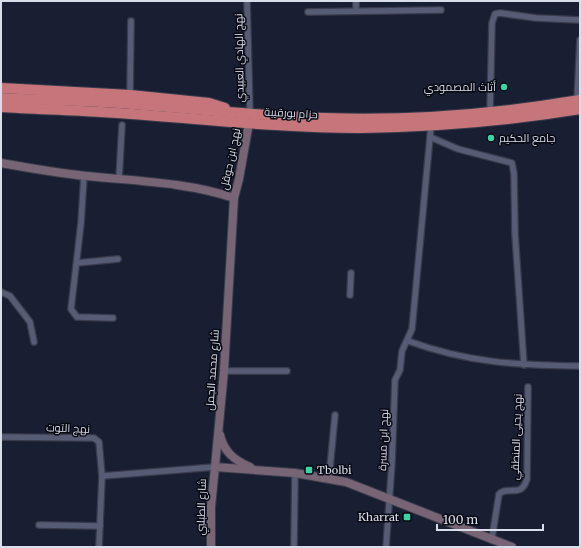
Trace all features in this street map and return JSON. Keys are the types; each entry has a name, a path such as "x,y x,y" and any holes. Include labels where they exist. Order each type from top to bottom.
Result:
{"highway":[{"path":"1,88 130,95 208,103 249,119"},
{"name":"حزام بورقيبة","path":"1,98 360,128 431,126 491,122 579,104"},
{"name":"حزام بورقيبة","path":"249,119 359,119 432,116 579,104"},
{"name":"حزام بورقيبة","path":"1,107 101,107"},
{"path":"1,112 216,127 249,119"}],"street":[{"name":"نهج الهادي العبيدي","path":"247,1 249,119"},
{"path":"356,1 356,11"},
{"path":"308,12 441,10"},
{"path":"490,112 492,23 495,14 500,13 536,18 580,20"},
{"path":"130,95 131,21"},
{"path":"579,104 580,40"},
{"name":"نهج ابن حوقل","path":"234,198 239,179 249,119"},
{"path":"119,179 122,125"},
{"name":"نهج ابن مسرة","path":"386,547 390,500 396,378 400,370 402,351 407,342 412,324 431,126"},
{"path":"430,137 458,149 512,163 514,174 515,228 524,365"},
{"path":"1,163 84,176 200,189 234,198"},
{"path":"84,176 71,309 77,318 113,318"},
{"name":"شارع محمد الجمل","path":"215,467 224,371 234,198"},
{"path":"76,263 118,260"},
{"path":"350,295 351,273"},
{"path":"1,292 10,296 30,322 34,342"},
{"path":"407,342 464,358 524,365 580,366"},
{"path":"224,371 287,371"},
{"name":"نهج يحيى المنطقي","path":"492,538 499,494 502,492 520,490 525,486 527,479 528,387"},
{"path":"329,478 335,415"},
{"path":"218,427 221,440 227,452 238,461 254,469"},
{"name":"نهج التوت","path":"1,437 94,438 100,442 102,476 99,547"},
{"path":"102,476 215,467 254,469 329,478 346,482 512,547"},
{"name":"شارع الطبلبي","path":"211,547 211,507 215,467"},
{"path":"294,473 294,547"},
{"path":"39,525 100,526"}],"place":[{"name":"أثاث المصمودي","path":"504,87"},
{"name":"جامع الحكيم","path":"491,138"},
{"name":"Tbolbi","path":"309,470"},
{"name":"Kharrat","path":"407,517"}]}
